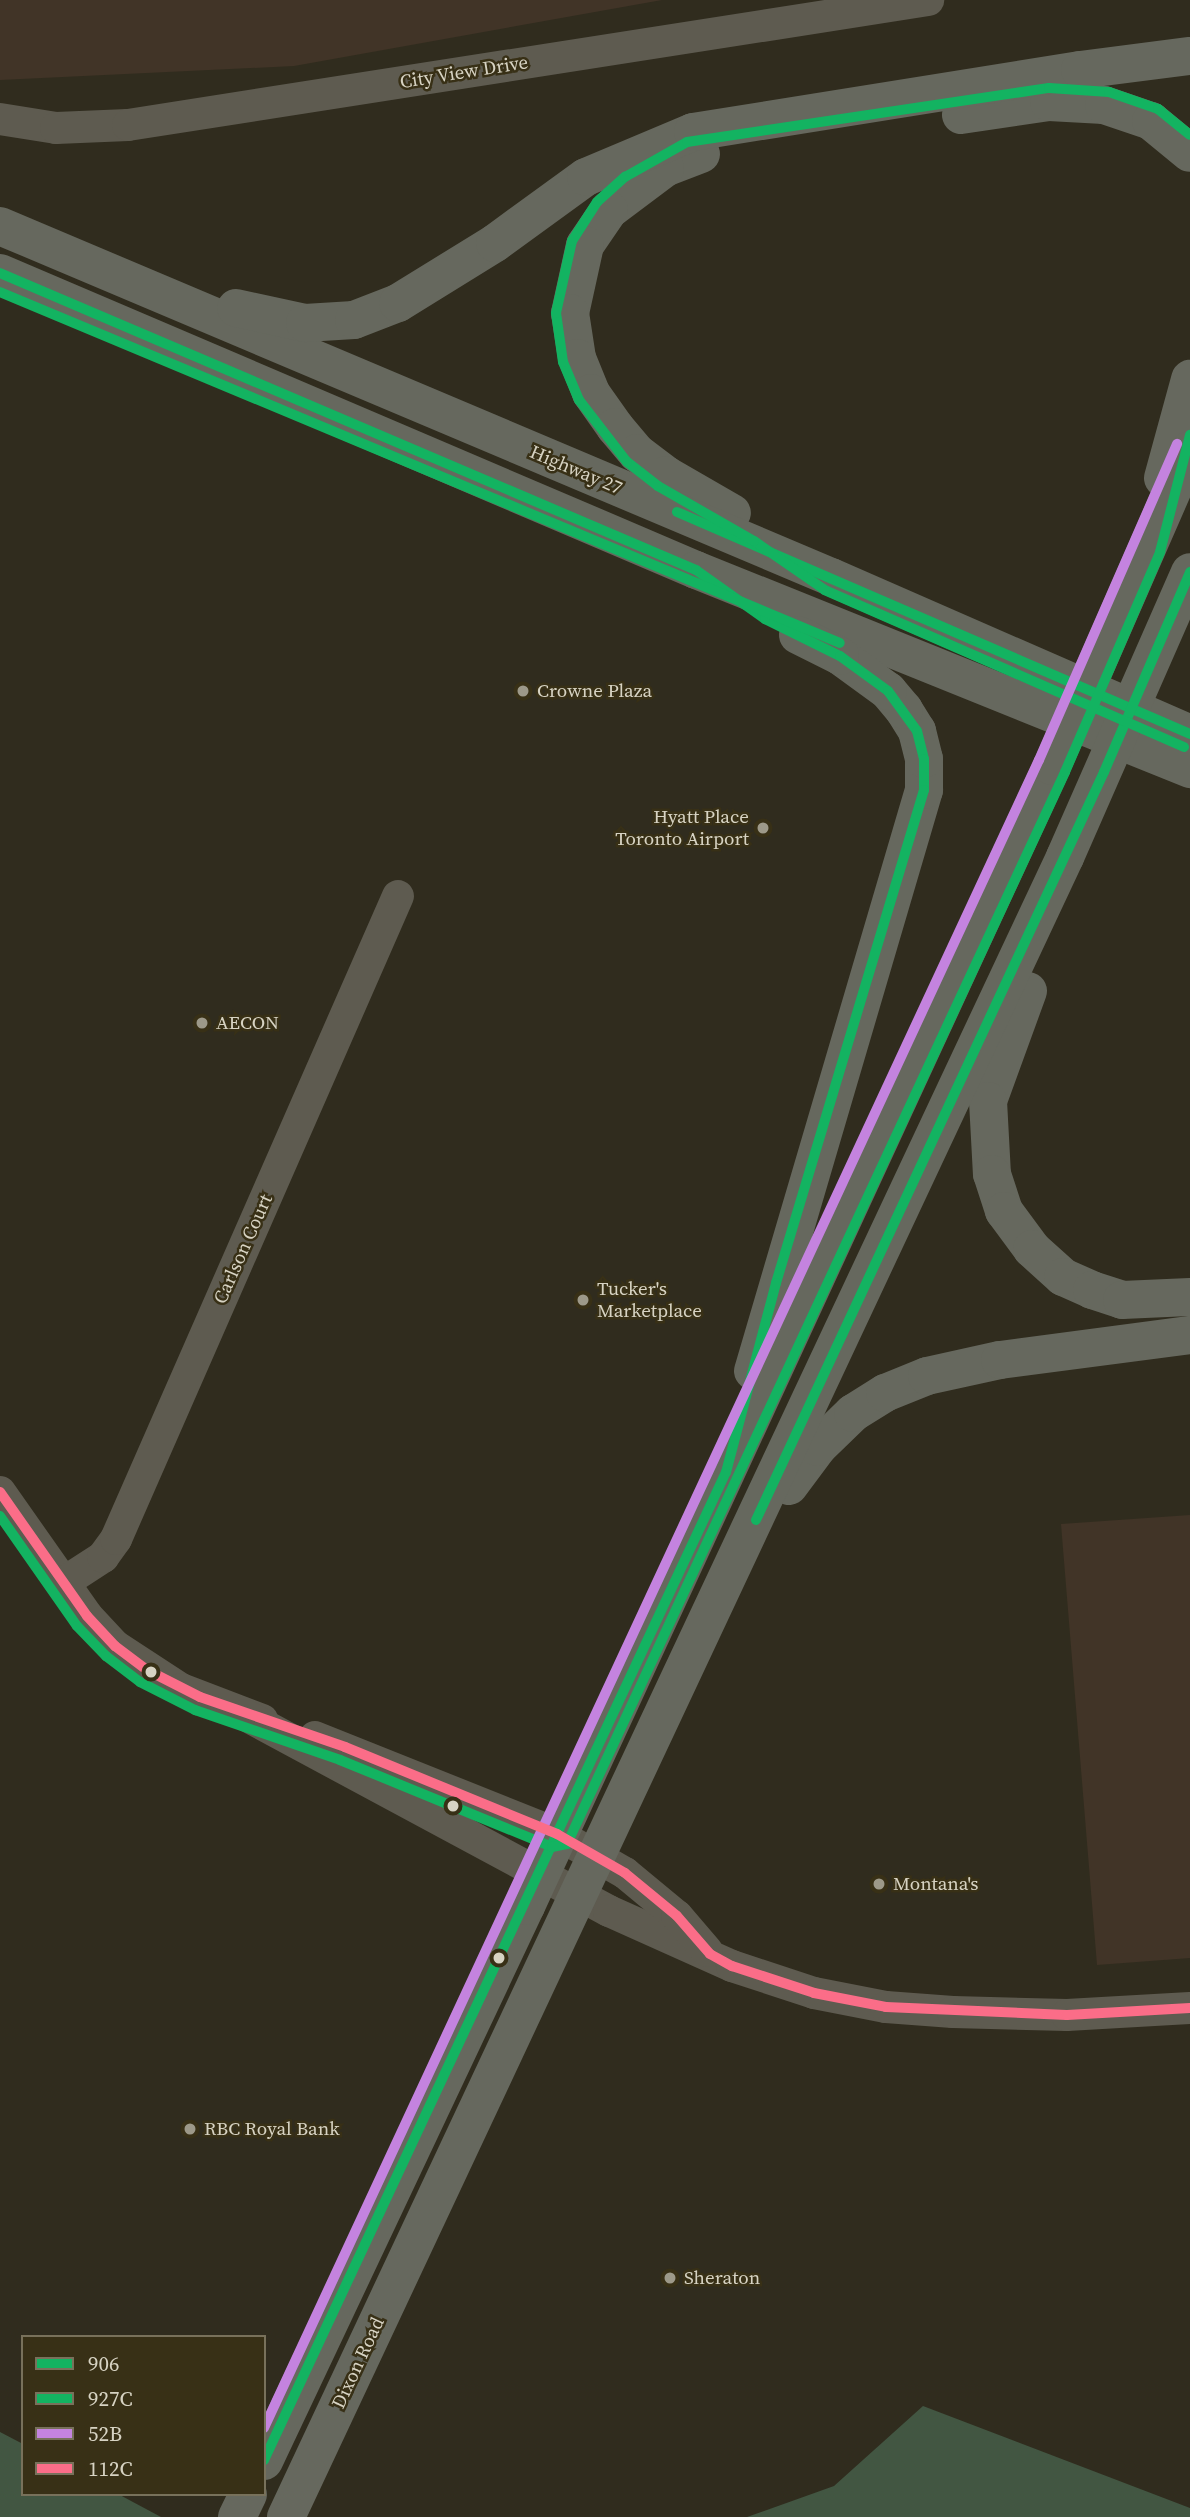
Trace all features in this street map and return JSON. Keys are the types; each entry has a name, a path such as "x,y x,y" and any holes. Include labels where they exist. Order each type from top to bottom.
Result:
{"main road":[{"path":"94,268 304,323 354,320 436,282 586,177 693,132 1080,69 1190,56"},
{"path":"831,577 637,453 591,393 577,358 570,313 585,245 608,210 633,188 691,156 1049,103 1104,105 1133,113 1151,121 1190,153"},
{"name":"Highway 27","path":"0,226 94,268 831,577 1190,734"},
{"path":"3,276 696,570 1190,769"},
{"path":"1147,547 1190,379"},
{"path":"266,2457 541,1873 1052,766 1190,450"},
{"path":"696,570 765,619 840,656 888,691 917,731 924,759 924,790 776,1283 726,1472"},
{"name":"Dixon Road","path":"286,2517 580,1896 1065,857 1190,572"},
{"path":"1065,857 1030,986 988,1101 992,1174 1004,1210 1032,1248 1063,1277 1122,1300 1190,1297"},
{"path":"734,1566 818,1447 853,1413 885,1393 928,1376 1000,1360 1190,1335"},
{"path":"237,2517 247,2496"}],"street":[{"name":"City View Drive","path":"0,119 56,128 128,125 928,0"},
{"name":"Carlson Court","path":"63,1583 103,1557 116,1539 398,896"},
{"path":"0,1492 63,1583 115,1646 181,1689 245,1714 345,1747 557,1834 625,1873 677,1916 710,1954"},
{"path":"245,1714 580,1896 732,1966 814,1993 886,2007 1066,2015 1190,2008"}],"shaded area":[{"path":"0,0 662,0 294,66 0,80"},
{"path":"1190,1515 1190,1958 1097,1965 1061,1524"}],"green space":[{"path":"923,2406 1190,2508 1190,2517 747,2517 834,2486"},
{"path":"0,2432 21,2443 21,2496 122,2496 161,2517 0,2517"}],"transit line":[{"name":"927C","path":"1184,747 825,590 754,541 658,486 627,462 579,400 563,362 556,313 572,241 597,202 625,177 687,142 1049,88 1109,92 1158,109 1190,135"},
{"name":"906","path":"0,273 696,570 765,619 840,656 888,691 917,731 924,759 924,790 776,1283 726,1472 266,2456"},
{"name":"927C","path":"0,292 840,643"},
{"name":"927C","path":"0,1516 77,1626 106,1656 140,1682 195,1710 340,1760 552,1847 567,1844 1065,772 1160,552 1190,435"},
{"name":"52B","path":"266,2424 1039,760 1177,444"},
{"name":"906","path":"677,512 1190,734"},
{"name":"906","path":"756,1520 1104,772 1190,572"},
{"name":"112C","path":"0,1492 87,1616 115,1646 147,1670 200,1697 345,1747 557,1834 625,1873 677,1916 710,1954 732,1966 814,1993 886,2007 1067,2015 1190,2008"}],"place":[{"name":"Crowne Plaza","path":"523,691"},
{"name":"Hyatt Place Toronto Airport","path":"763,828"},
{"name":"AECON","path":"202,1023"},
{"name":"Tucker's Marketplace","path":"583,1300"},
{"name":"Montana's","path":"879,1884"},
{"name":"RBC Royal Bank","path":"190,2129"},
{"name":"Sheraton","path":"670,2278"}]}
